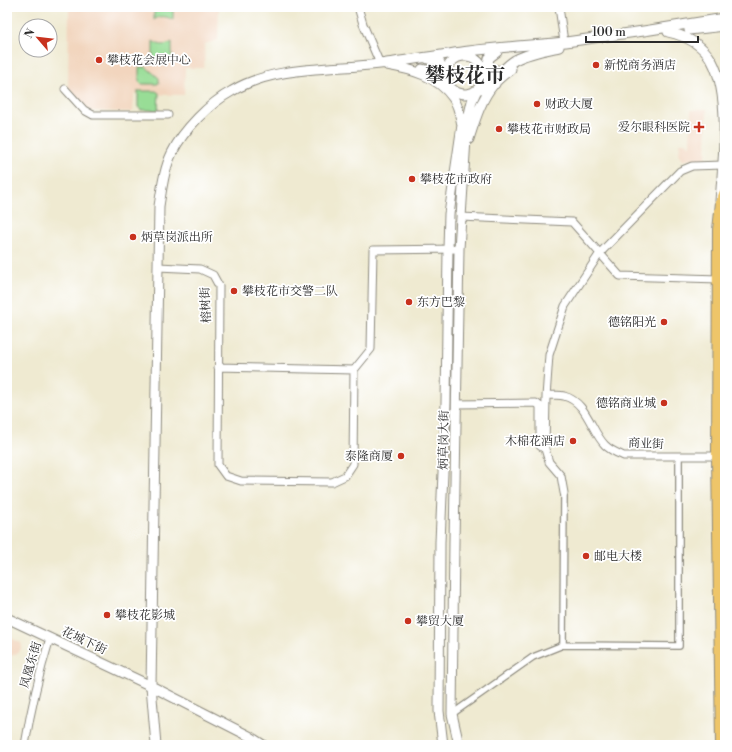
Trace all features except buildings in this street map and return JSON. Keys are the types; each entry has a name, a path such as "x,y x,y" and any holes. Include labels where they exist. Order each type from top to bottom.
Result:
{"highway":[{"path":"722,745 722,456 719,279 722,202 725,194"},
{"path":"722,229 725,251"}],"street":[{"path":"358,7 363,24 380,64"},
{"path":"559,7 564,44"},
{"path":"407,60 538,48 725,18"},
{"path":"156,745 151,686 159,206 164,178 172,152 188,129 208,109 232,91 258,79 287,72 380,64 492,49 564,44 725,26"},
{"path":"668,32 678,34 696,43 706,52 718,73 724,126 722,165 722,229"},
{"path":"497,52 489,58 488,64 490,69 502,71 514,61 564,44"},
{"path":"460,164 474,124 486,96 494,84 513,67 535,54"},
{"path":"462,56 474,58 482,67 484,79 472,101 460,164 462,125 459,111 448,85 446,72 452,61 462,56"},
{"path":"380,64 438,73 441,70 442,67 439,61 422,59"},
{"path":"397,67 448,85 459,94 472,94 477,90 494,84"},
{"path":"426,76 444,88 454,99"},
{"path":"65,89 84,110 93,115 168,115"},
{"name":"炳草岗大街","path":"459,745 452,714 460,164"},
{"name":"炳草岗大街","path":"443,745 439,711 440,542 446,403 449,214 460,164"},
{"path":"562,645 564,493 561,476 549,462 545,449 546,394 550,355 565,306 600,254 680,172 692,166 722,165"},
{"path":"460,217 572,222 620,276 719,279"},
{"path":"218,367 354,370 371,349 373,250 459,249"},
{"name":"榕树街","path":"158,267 200,269 213,275 219,286 218,465 226,476 241,481 332,482 346,476 353,464 354,370"},
{"name":"商业街","path":"546,394 565,396 574,401 582,408 604,444 613,451 624,456 722,456"},
{"path":"456,404 536,403 540,406 540,446 545,449"},
{"path":"452,714 533,656 562,645 678,646 679,456"},
{"name":"花城下街","path":"7,618 151,686 249,736 263,745"},
{"name":"凤凰东街","path":"25,745 30,711 50,638"}],"shaded area":[{"path":"69,7 219,7 218,40 205,44 204,68 185,68 184,95 134,94 133,112 90,111 68,89"},
{"name":"爱尔眼科医院","path":"707,109 706,159 682,160 682,157 679,156 680,143 688,143 688,146 690,146 691,110"},
{"path":"7,636 21,643 22,646 19,652 11,656 7,664"}],"green space":[{"path":"156,7 171,7 173,9 173,20 159,17 154,20 154,9"},
{"path":"153,41 162,45 172,42 172,60 169,62 156,62 153,59"},
{"path":"139,67 146,67 159,78 159,83 141,84 139,82"},
{"path":"138,91 156,91 159,93 158,110 141,110 138,107"}],"place":[{"name":"攀枝花会展中心","path":"99,60"},
{"name":"新悦商务酒店","path":"596,65"},
{"name":"财政大厦","path":"537,104"},
{"name":"爱尔眼科医院","path":"699,127"},
{"name":"攀枝花市财政局","path":"499,129"},
{"name":"攀枝花市政府","path":"412,179"},
{"name":"炳草岗派出所","path":"133,237"},
{"name":"攀枝花市交警二队","path":"234,291"},
{"name":"东方巴黎","path":"409,302"},
{"name":"德铭阳光","path":"664,322"},
{"name":"德铭商业城","path":"664,403"},
{"name":"木棉花酒店","path":"573,441"},
{"name":"泰隆商厦","path":"401,456"},
{"name":"邮电大楼","path":"586,556"},
{"name":"攀枝花影城","path":"107,615"},
{"name":"攀贸大厦","path":"408,621"}],"district":[{"name":"攀枝花市","path":"465,76"}]}
